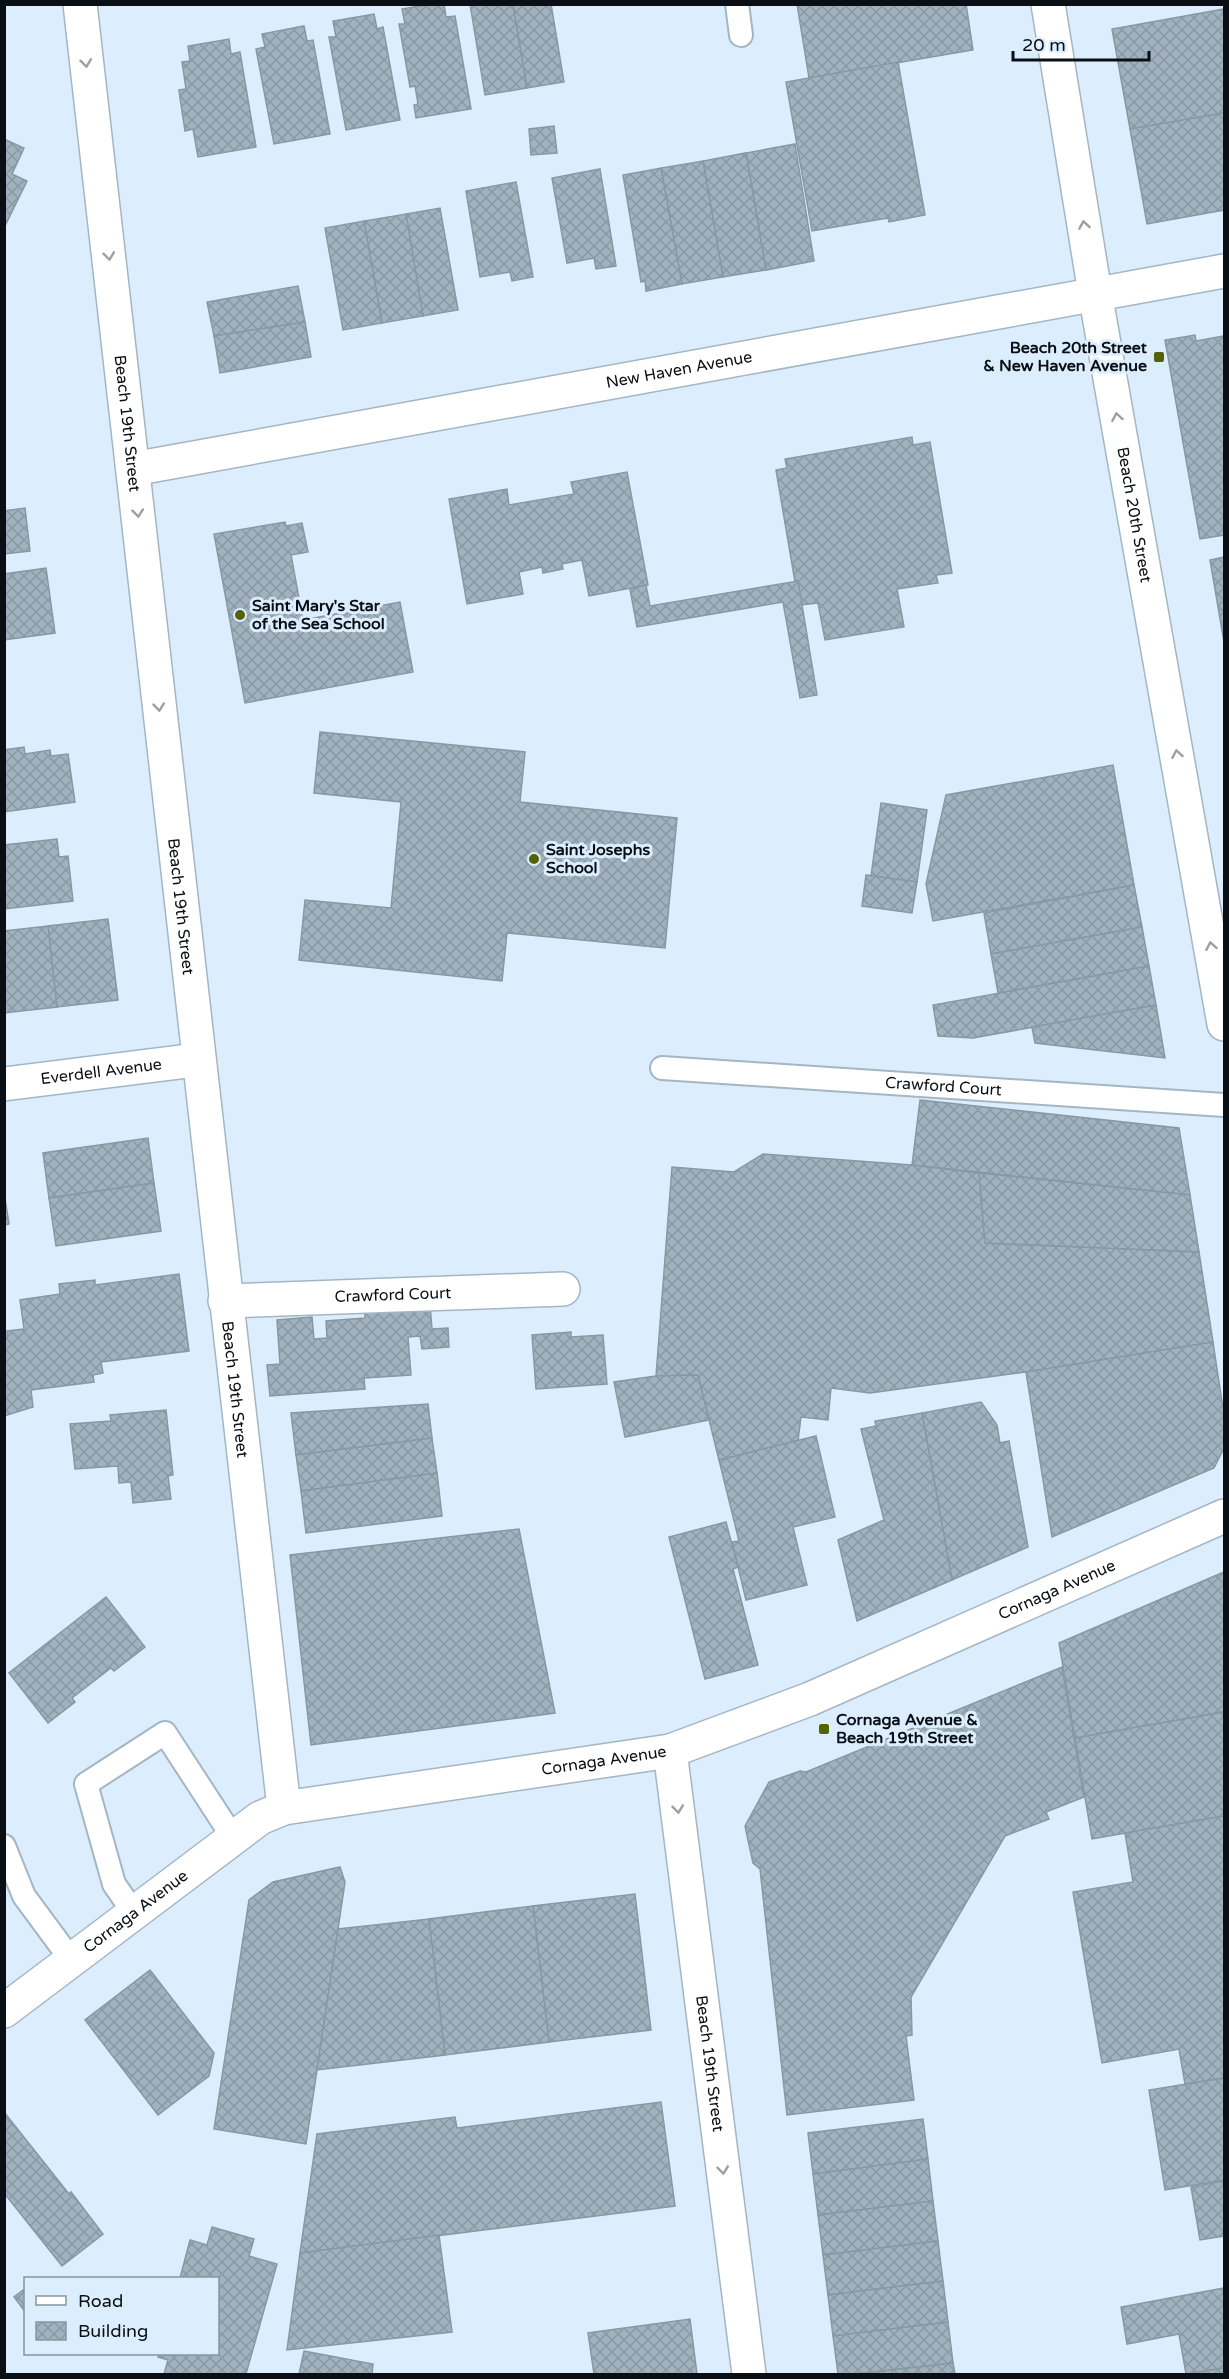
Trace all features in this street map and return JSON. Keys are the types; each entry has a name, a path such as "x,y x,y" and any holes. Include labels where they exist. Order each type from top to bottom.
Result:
{"street":[{"name":"Beach 19th Street","path":"80,4 133,469 196,1060 285,1808"},
{"name":"Beach 20th Street","path":"1048,4 1095,293 1224,1024"},
{"name":"New Haven Avenue","path":"133,469 1224,271"},
{"name":"Everdell Avenue","path":"4,1084 196,1060"},
{"name":"Crawford Court","path":"225,1301 562,1289"},
{"name":"Cornaga Avenue","path":"4,2011 261,1818 285,1808 670,1752 810,1699 1224,1516"},
{"name":"Beach 19th Street","path":"670,1752 749,2374"}],"lane":[{"path":"736,4 741,35"},
{"name":"Crawford Court","path":"662,1068 1224,1105"},
{"path":"134,1913 114,1884 86,1784 165,1732 234,1839"},
{"path":"4,1846 24,1896 72,1961"}],"building":[{"path":"444,4 446,17 455,16 471,109 416,118 414,105 418,104 415,86 410,87 399,24 405,24 402,9"},
{"path":"470,4 513,4 527,88 485,95"},
{"path":"513,4 551,4 564,82 527,88"},
{"path":"797,4 966,4 973,50 809,78"},
{"path":"1224,9 1224,113 1130,129 1112,29"},
{"path":"374,14 377,29 383,27 400,120 346,130 329,37 336,37 333,21"},
{"path":"304,26 307,41 313,40 330,134 274,144 256,49 265,47 262,34"},
{"path":"229,39 231,54 240,52 256,147 198,157 193,129 185,131 179,90 186,89 182,62 190,61 188,46"},
{"path":"898,62 925,215 889,222 888,218 812,231 786,82"},
{"path":"1224,113 1224,210 1147,224 1130,129"},
{"path":"554,126 557,153 531,155 529,129"},
{"path":"4,139 24,148 12,174 27,181 4,228"},
{"path":"795,144 814,261 766,270 746,153"},
{"path":"746,153 766,270 723,277 703,161"},
{"path":"703,161 723,277 682,284 661,168"},
{"path":"661,168 682,284 646,291 645,281 641,282 623,175"},
{"path":"600,169 616,266 596,269 594,258 567,263 552,178"},
{"path":"516,182 533,277 512,281 510,272 480,277 466,191"},
{"path":"440,208 458,310 423,316 406,214"},
{"path":"406,214 423,316 382,323 364,221"},
{"path":"364,221 382,323 343,330 325,228"},
{"path":"298,286 305,322 214,336 207,302"},
{"path":"305,322 311,357 220,373 214,336"},
{"path":"1195,335 1196,341 1224,336 1224,535 1200,539 1165,340"},
{"path":"912,437 913,445 930,442 952,573 936,575 938,583 897,589 904,627 825,640 818,603 801,605 776,470 787,468 785,459"},
{"path":"627,472 648,585 589,596 582,560 562,564 563,569 543,573 542,567 519,572 523,594 467,604 449,499 507,489 509,505 574,494 571,482"},
{"path":"25,508 30,551 4,554 4,511"},
{"path":"285,522 286,526 302,523 308,552 291,555 303,620 400,602 413,672 245,703 214,534"},
{"path":"1224,557 1224,642 1210,560"},
{"path":"46,568 55,633 4,640 4,574"},
{"path":"798,581 817,695 800,698 783,602 637,627 630,589 646,585 650,606"},
{"name":"Saint Josephs School","path":"320,732 525,752 520,802 677,818 665,948 507,933 502,981 299,960 305,900 391,908 401,802 314,793"},
{"path":"24,747 25,754 50,750 51,756 68,754 75,802 4,812 4,750"},
{"path":"1113,765 1134,885 933,921 926,884 946,795"},
{"path":"881,803 927,810 917,882 871,876"},
{"path":"57,839 59,857 68,856 73,901 4,909 4,845"},
{"path":"866,875 917,882 912,913 862,906"},
{"path":"1134,885 1142,927 991,954 984,913"},
{"path":"108,919 118,1000 57,1007 48,926"},
{"path":"48,926 57,1007 4,1013 4,931"},
{"path":"1142,927 1149,966 998,993 991,954"},
{"path":"1149,966 1156,1005 973,1038 938,1036 933,1005"},
{"path":"1156,1005 1165,1058 1035,1043 1032,1027"},
{"path":"920,1100 1179,1128 1190,1195 912,1165"},
{"path":"148,1138 154,1183 49,1198 43,1153"},
{"path":"763,1154 912,1165 979,1173 985,1243 1199,1252 1213,1342 1026,1372 870,1393 831,1388 828,1420 801,1417 798,1441 719,1460 698,1375 656,1376 672,1167 734,1172"},
{"path":"979,1173 1190,1195 1199,1252 985,1243"},
{"path":"154,1183 161,1231 56,1246 49,1198"},
{"path":"4,1192 9,1224 4,1225"},
{"path":"179,1274 189,1351 101,1362 103,1373 93,1375 94,1382 31,1390 33,1407 4,1416 4,1338 7,1338 7,1331 24,1329 20,1300 60,1294 59,1284 95,1280 95,1285"},
{"path":"430,1305 432,1329 448,1328 449,1347 422,1349 420,1336 408,1337 411,1375 364,1378 365,1389 270,1396 267,1365 280,1364 277,1320 312,1317 314,1339 327,1338 326,1321 365,1318 365,1310"},
{"path":"571,1332 571,1337 603,1335 607,1384 536,1389 532,1335"},
{"path":"1213,1342 1224,1415 1224,1448 1214,1468 1052,1537 1026,1372"},
{"path":"698,1375 709,1420 625,1437 614,1382 656,1376"},
{"path":"981,1402 997,1425 1000,1443 1009,1441 1028,1547 952,1580 922,1413"},
{"path":"428,1404 432,1438 296,1455 291,1413"},
{"path":"166,1410 173,1475 168,1476 171,1499 133,1503 131,1482 119,1483 118,1466 75,1469 70,1424 111,1421 110,1415"},
{"path":"922,1413 952,1580 857,1621 838,1540 884,1520 861,1429 876,1426 875,1421"},
{"path":"816,1436 835,1517 793,1527 807,1585 746,1600 732,1542 739,1541 719,1460"},
{"path":"432,1438 437,1473 301,1491 296,1455"},
{"path":"437,1473 442,1516 306,1533 301,1491"},
{"path":"726,1522 738,1567 733,1569 758,1665 705,1679 669,1537"},
{"path":"519,1529 555,1713 311,1745 290,1555"},
{"path":"1224,1572 1224,1712 1075,1738 1059,1643"},
{"path":"106,1597 145,1647 114,1671 111,1668 72,1698 75,1702 48,1723 9,1673"},
{"path":"1062,1667 1084,1797 1046,1812 1049,1819 1005,1836 911,1997 912,2035 906,2036 914,2100 787,2115 760,1869 753,1863 745,1826 769,1782 800,1771 806,1772"},
{"path":"1224,1712 1224,1816 1092,1839 1075,1738"},
{"path":"1224,1816 1224,2078 1185,2084 1179,2049 1102,2063 1073,1892 1133,1882 1125,1833"},
{"path":"340,1867 345,1882 306,2144 214,2129 249,1900 273,1882"},
{"path":"635,1894 651,2030 549,2042 533,1906"},
{"path":"533,1906 549,2042 445,2055 429,1919"},
{"path":"429,1919 445,2055 317,2070 338,1929"},
{"path":"150,1970 214,2053 209,2076 158,2115 85,2020"},
{"path":"1224,2078 1224,2180 1165,2190 1149,2090"},
{"path":"661,2102 675,2206 300,2253 317,2134 455,2117 457,2128"},
{"path":"4,2112 103,2234 62,2266 4,2193"},
{"path":"923,2119 928,2159 813,2174 808,2133"},
{"path":"928,2159 933,2201 818,2215 813,2174"},
{"path":"1224,2181 1224,2236 1200,2240 1191,2187"},
{"path":"933,2201 938,2241 823,2255 818,2215"},
{"path":"212,2227 254,2239 249,2256 277,2264 246,2374 164,2374 168,2360 158,2357 159,2355 219,2355 219,2277 180,2277 190,2240 207,2245"},
{"path":"439,2235 452,2332 287,2350 300,2253"},
{"path":"938,2241 943,2281 828,2295 823,2255"},
{"path":"943,2281 948,2322 833,2336 828,2295"},
{"path":"1224,2288 1224,2368 1186,2374 1179,2334 1127,2344 1121,2307"},
{"path":"24,2290 24,2310 14,2297"},
{"path":"690,2319 697,2374 594,2374 588,2333"},
{"path":"948,2322 953,2363 838,2374 833,2336"},
{"path":"304,2351 373,2364 372,2374 299,2374"},
{"path":"953,2363 955,2374 856,2374"},
{"path":"1224,2368 1224,2374 1187,2374"}],"place":[{"name":"Beach 20th Street & New Haven Avenue","path":"1159,357"},
{"name":"Saint Mary's Star of the Sea School","path":"240,615"},
{"name":"Saint Josephs School","path":"534,859"},
{"name":"Cornaga Avenue & Beach 19th Street","path":"824,1729"}]}
